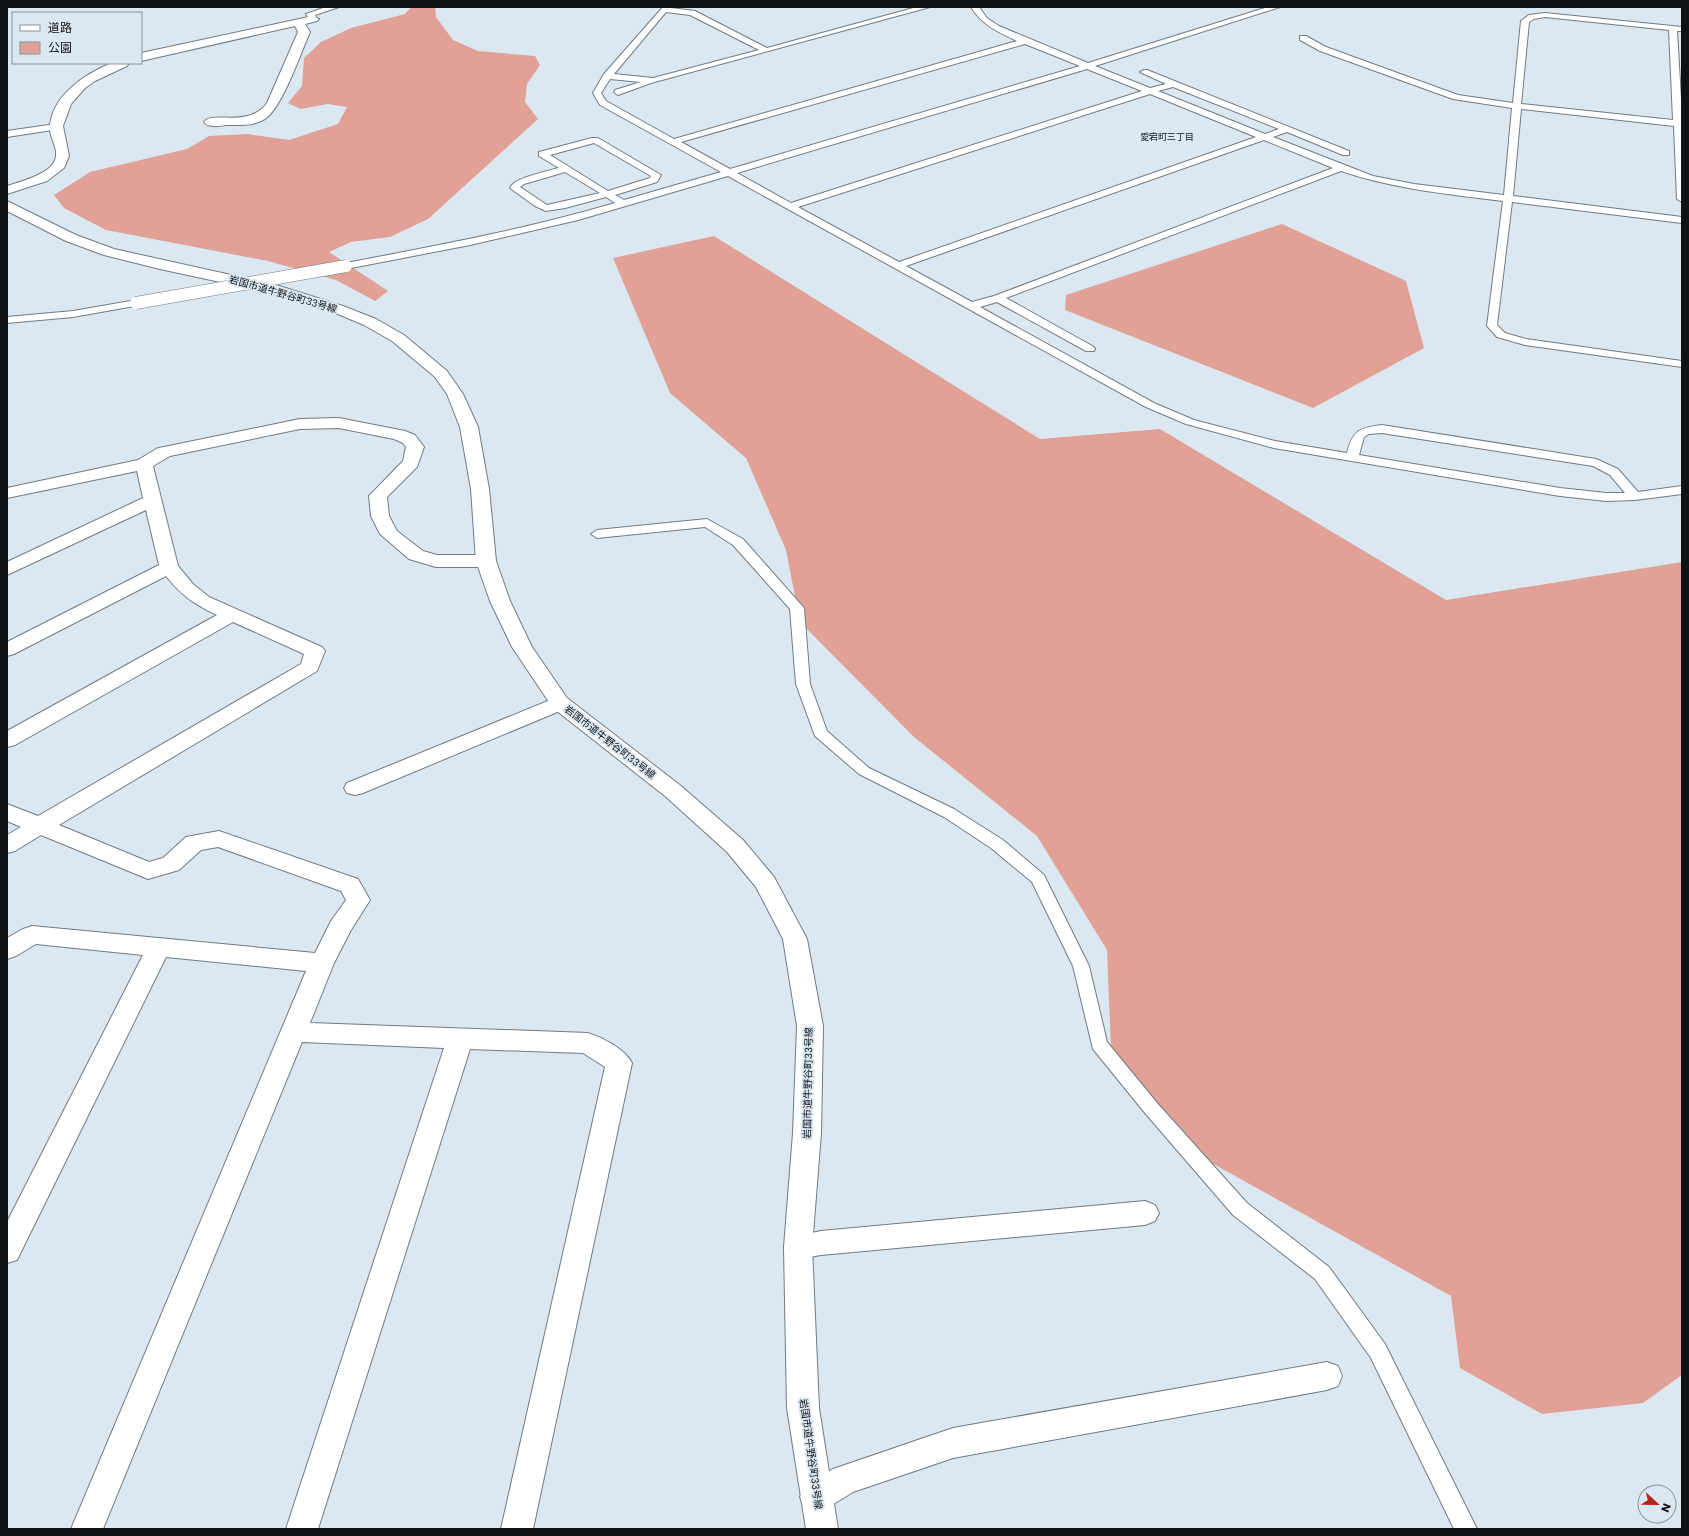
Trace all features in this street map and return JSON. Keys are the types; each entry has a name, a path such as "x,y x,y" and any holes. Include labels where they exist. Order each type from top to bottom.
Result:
{"street":[{"path":"142,57 314,19"},
{"path":"210,122 246,121 266,114 273,104 304,32 299,23"},
{"path":"7,190 45,176 60,164 63,155 56,127 64,105 77,90 92,78 121,64"},
{"name":"岩国市道牛野谷町33号線","path":"7,205 71,238 109,252 160,265 234,280 308,300 370,322 398,338 441,374 455,394 469,427 480,489 486,562 500,601 522,647 560,703 673,791 735,846 766,883 795,939 810,1026 807,1133 798,1247 803,1408 822,1529"},
{"path":"7,493 144,464 164,452 300,424 339,423 400,435 409,440 415,447 411,462 378,496 380,516 389,534 416,555 436,561 486,562"},
{"path":"7,845 310,667 315,651 202,601 186,588 169,567 144,464"},
{"path":"7,569 153,500"},
{"path":"7,650 169,567"},
{"path":"7,740 233,614"},
{"path":"355,788 560,703"},
{"path":"7,812 148,871 171,864 194,843 219,839 350,885 358,900 340,927 322,963 87,1529"},
{"path":"7,950 32,935 322,963"},
{"path":"7,1252 159,947"},
{"path":"294,1032 588,1043 619,1063 517,1529"},
{"path":"302,1529 460,1038"},
{"path":"798,1247 821,1243 1145,1213"},
{"path":"816,1497 844,1480 953,1443 1327,1376"}],"lane":[{"path":"314,19 310,14 334,7"},
{"path":"618,92 653,81 926,7"},
{"path":"975,7 980,18 991,26 1025,41 1341,168 1371,178 1414,187 1682,220"},
{"path":"7,320 73,314 346,266 478,240 578,217 1088,66 1276,7"},
{"path":"766,50 692,13 666,9 606,76 597,93 603,103 673,142 1150,405 1190,422 1274,444 1560,492 1606,497 1635,496 1682,490"},
{"path":"1682,199 1678,29 1545,15 1532,17 1525,21 1508,198 1492,326 1501,335 1525,342 1682,364"},
{"path":"1303,38 1323,49 1456,97 1517,106 1680,124"},
{"path":"673,142 1025,41"},
{"path":"1144,72 1346,153"},
{"path":"606,76 653,81"},
{"path":"790,206 1172,84"},
{"path":"7,134 56,127"},
{"path":"897,266 1266,138 1288,129"},
{"path":"566,169 521,182 515,188 547,208 556,208 606,193 654,180 656,175 595,140 542,154 566,169 606,193 624,204"},
{"path":"971,306 998,298 1341,168"},
{"path":"998,298 1090,349"},
{"path":"7,311 51,310 136,303"},
{"path":"1352,457 1358,436 1364,430 1382,429 1596,463 1614,472 1635,496"},
{"path":"597,534 707,523 738,542 797,608 803,684 820,733 864,771 948,812 997,844 1038,879 1081,966 1099,1044 1151,1108 1240,1209 1322,1273 1378,1351 1466,1529"}],"green space":[{"path":"411,7 435,7 436,17 453,40 478,51 535,56 540,65 527,84 525,102 538,119 428,219 390,237 351,242 329,252 388,291 375,301 336,280 268,261 106,230 64,208 54,195 90,172 187,149 209,136 248,134 289,140 338,124 347,107 328,104 300,109 288,103 302,86 304,58 321,42 351,28 405,14"},
{"path":"1282,224 1406,281 1424,348 1313,408 1065,310 1066,295"},
{"path":"714,236 1040,439 1160,429 1446,600 1682,562 1682,1375 1643,1403 1542,1414 1460,1368 1451,1296 1172,1141 1111,1047 1107,950 1037,836 914,737 800,622 786,550 746,458 670,393 613,258"}],"district":[{"name":"愛宕町三丁目","path":"1167,137"}]}
